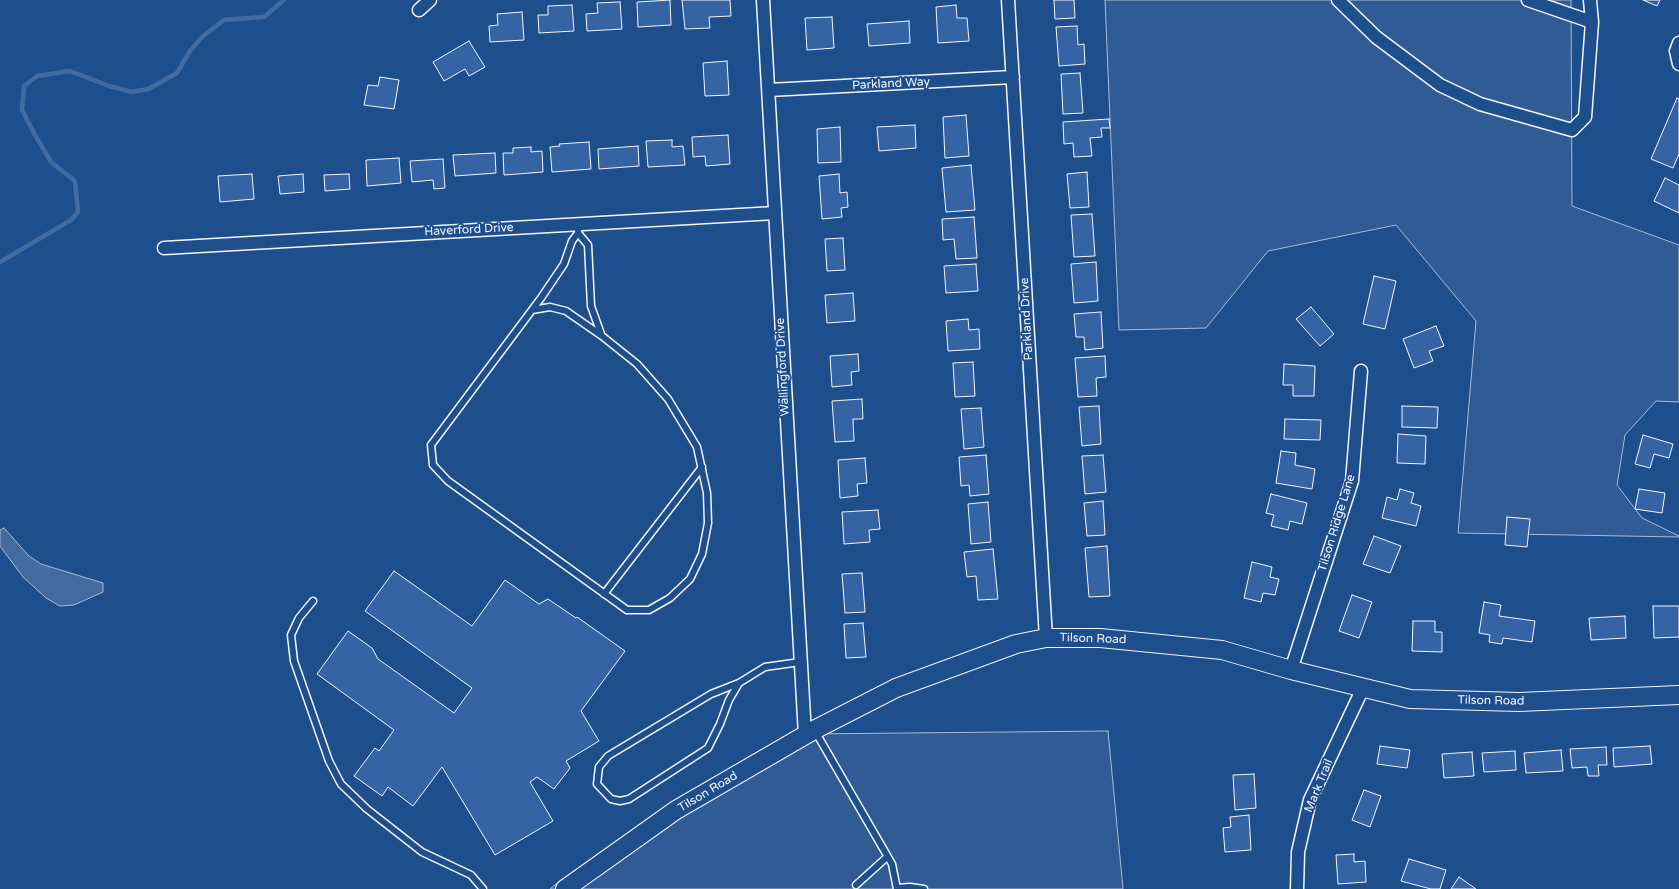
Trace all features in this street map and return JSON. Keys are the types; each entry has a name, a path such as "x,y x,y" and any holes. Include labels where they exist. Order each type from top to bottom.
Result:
{"street":[{"path":"419,10 430,0"},
{"name":"Wallingford Drive","path":"764,0 800,662 809,732"},
{"name":"Parkland Drive","path":"1008,0 1046,638"},
{"path":"1338,0 1376,36 1440,85 1480,104 1572,130 1585,117 1592,22 1590,0"},
{"path":"1528,0 1592,22"},
{"path":"1679,43 1676,50 1679,64"},
{"name":"Parkland Way","path":"769,90 1013,77"},
{"name":"Haverford Drive","path":"164,248 577,228 775,213"},
{"name":"Tilson Ridge Lane","path":"1291,670 1352,481 1361,371"},
{"name":"Tilson Road","path":"565,889 676,810 809,732 896,688 1016,644 1046,638 1100,638 1222,650 1291,670 1410,698 1519,702 1679,695"},
{"name":"Mark Trail","path":"1296,889 1298,852 1310,800 1362,688"}],"lane":[{"path":"532,310 550,306 566,310 637,364 668,399 696,446 707,493 708,523 702,554 690,579 670,598 649,610 627,610 448,482 433,464 431,445 564,264 577,228"},
{"path":"577,228 588,245 591,306 602,336"},
{"path":"604,594 702,467"},
{"path":"313,601 299,618 291,635 294,661 329,761 341,784 367,810 422,852 472,875 483,889"},
{"path":"739,683 729,700 708,748 629,799 620,801 611,799 597,784 599,767 608,756 710,694 739,683 765,667 800,662"},
{"path":"809,732 892,864 897,889 910,887 924,889"},
{"path":"856,885 888,857"}],"shaded area":[{"path":"1105,0 1571,0 1572,206 1679,245 1679,402 1656,401 1625,435 1617,485 1642,518 1679,537 1458,533 1476,321 1396,225 1268,251 1206,328 1119,330"},
{"path":"4,528 29,556 41,564 103,583 103,592 74,605 60,606 46,598 23,577 0,546 0,530"},
{"path":"1108,731 1123,889 550,889 561,880 711,787 807,734"}],"building":[{"path":"670,0 671,25 638,27 637,2"},
{"path":"682,0 730,0 731,16 709,17 710,28 685,29"},
{"path":"1054,0 1074,0 1075,18 1055,19"},
{"path":"1643,0 1660,0 1657,6"},
{"path":"620,2 622,29 587,31 586,14 598,13 597,3"},
{"path":"572,5 574,31 539,33 538,15 548,15 548,6"},
{"path":"956,5 957,18 967,18 969,41 938,43 936,7"},
{"path":"522,12 524,40 490,42 489,26 498,25 497,14"},
{"path":"832,17 834,48 807,50 805,18"},
{"path":"909,21 910,43 869,46 867,24"},
{"path":"1077,26 1078,45 1084,44 1085,64 1059,66 1056,27"},
{"path":"469,41 485,67 469,76 465,69 444,81 433,62"},
{"path":"727,61 729,95 705,96 703,63"},
{"path":"1080,73 1083,113 1063,114 1061,74"},
{"path":"380,77 399,80 394,109 364,105 368,85 378,86"},
{"path":"1677,98 1679,99 1679,154 1673,168 1651,159"},
{"path":"966,115 969,156 945,158 943,117"},
{"path":"1109,119 1110,128 1101,128 1102,137 1090,138 1092,156 1074,157 1073,143 1064,144 1063,122"},
{"path":"915,125 916,148 879,151 877,127"},
{"path":"840,127 841,162 818,163 817,129"},
{"path":"728,135 730,164 706,166 705,156 693,157 692,137"},
{"path":"672,140 672,147 683,146 685,165 648,167 646,141"},
{"path":"589,142 591,169 552,172 550,147 560,146 559,144"},
{"path":"638,146 639,166 599,169 598,149"},
{"path":"531,147 531,152 542,151 543,172 504,175 503,153 513,153 513,148"},
{"path":"495,153 496,173 455,176 453,155"},
{"path":"399,158 401,183 367,186 366,160"},
{"path":"443,159 445,188 434,189 433,180 412,182 410,161"},
{"path":"971,165 975,210 946,212 942,168"},
{"path":"1087,172 1089,207 1070,208 1067,174"},
{"path":"252,174 254,199 220,202 218,176"},
{"path":"303,174 304,192 280,194 278,176"},
{"path":"349,174 350,189 325,191 324,175"},
{"path":"839,174 840,193 847,192 848,207 841,208 842,217 822,219 819,176"},
{"path":"1665,178 1679,185 1679,213 1654,201"},
{"path":"1092,214 1095,256 1074,257 1071,215"},
{"path":"974,217 977,258 956,259 954,239 943,240 942,219"},
{"path":"843,238 845,270 827,271 825,239"},
{"path":"1096,262 1098,301 1074,303 1071,264"},
{"path":"976,264 978,291 946,293 944,266"},
{"path":"1374,276 1396,281 1385,329 1363,324"},
{"path":"853,293 855,321 827,323 825,295"},
{"path":"1311,307 1334,334 1320,346 1296,319"},
{"path":"1101,312 1103,348 1085,350 1084,337 1076,337 1074,314"},
{"path":"968,319 969,330 979,329 980,349 948,351 946,321"},
{"path":"1436,326 1444,346 1429,351 1433,361 1414,368 1403,339"},
{"path":"858,354 859,371 851,372 852,385 832,387 830,356"},
{"path":"1105,356 1106,377 1096,378 1097,396 1078,397 1075,358"},
{"path":"973,362 975,396 955,397 953,363"},
{"path":"1284,364 1315,366 1314,396 1293,396 1293,385 1283,385"},
{"path":"862,399 863,419 853,419 854,441 835,442 832,401"},
{"path":"1099,406 1101,444 1082,446 1079,407"},
{"path":"1402,406 1438,407 1437,428 1402,427"},
{"path":"981,408 984,447 964,449 961,409"},
{"path":"1285,419 1321,420 1320,440 1284,439"},
{"path":"1398,434 1426,436 1425,464 1397,463"},
{"path":"1643,435 1673,444 1669,458 1654,454 1650,468 1635,464"},
{"path":"1281,451 1296,453 1295,465 1315,469 1312,489 1276,483"},
{"path":"986,455 989,494 970,496 969,485 961,486 959,457"},
{"path":"1103,455 1106,492 1085,494 1082,456"},
{"path":"865,458 867,483 857,484 858,496 840,498 838,460"},
{"path":"1400,489 1414,493 1411,503 1421,506 1416,526 1382,518 1387,497 1397,500"},
{"path":"1639,489 1665,493 1662,513 1635,509"},
{"path":"1271,494 1307,503 1302,524 1290,521 1288,530 1271,526 1274,515 1266,513"},
{"path":"1103,501 1105,535 1087,536 1084,503"},
{"path":"988,502 991,542 971,544 968,504"},
{"path":"878,510 880,529 869,530 870,542 844,544 842,512"},
{"path":"1507,517 1530,519 1527,547 1505,545"},
{"path":"1374,536 1401,546 1390,573 1363,564"},
{"path":"1107,546 1110,596 1089,597 1085,548"},
{"path":"993,549 998,599 978,600 976,576 967,577 964,552"},
{"path":"1252,562 1272,567 1270,577 1279,579 1275,595 1263,593 1261,602 1244,598"},
{"path":"394,571 472,626 505,580 539,604 548,599 625,651 581,711 599,741 566,761 570,768 554,789 537,777 530,782 553,821 495,855 442,767 413,806 388,787 382,796 354,776 375,748 379,751 394,730 317,674 348,631 372,648 378,659 454,713 472,688 365,611"},
{"path":"862,573 865,612 845,613 842,574"},
{"path":"1352,595 1372,602 1359,638 1339,631"},
{"path":"1484,602 1501,605 1499,616 1535,621 1532,642 1503,638 1502,644 1489,642 1490,635 1479,633"},
{"path":"1653,606 1679,606 1679,637 1654,638"},
{"path":"1625,616 1626,638 1591,640 1589,618"},
{"path":"1413,621 1435,621 1435,632 1442,632 1442,652 1412,651"},
{"path":"863,623 866,657 846,658 844,624"},
{"path":"1380,746 1410,750 1407,768 1377,764"},
{"path":"1650,746 1652,764 1614,767 1613,748"},
{"path":"1606,747 1607,765 1598,765 1599,776 1588,776 1587,767 1572,768 1570,749"},
{"path":"1561,750 1563,771 1526,773 1524,753"},
{"path":"1515,751 1516,770 1484,772 1482,753"},
{"path":"1472,752 1474,776 1444,778 1442,754"},
{"path":"1254,774 1256,808 1235,810 1233,775"},
{"path":"1364,790 1381,796 1370,827 1352,820"},
{"path":"1249,815 1251,850 1225,852 1223,828 1231,827 1230,817"},
{"path":"1354,854 1354,862 1365,861 1366,882 1338,884 1336,855"},
{"path":"1409,859 1446,870 1440,889 1431,889 1401,881"},
{"path":"1459,877 1476,889 1451,889"}],"waterway":[{"path":"0,262 71,220 78,212 75,181 51,162 22,110 24,86 37,76 70,71 109,86 132,92 148,89 177,73 190,51 202,37 224,20 264,17 284,0"}]}
